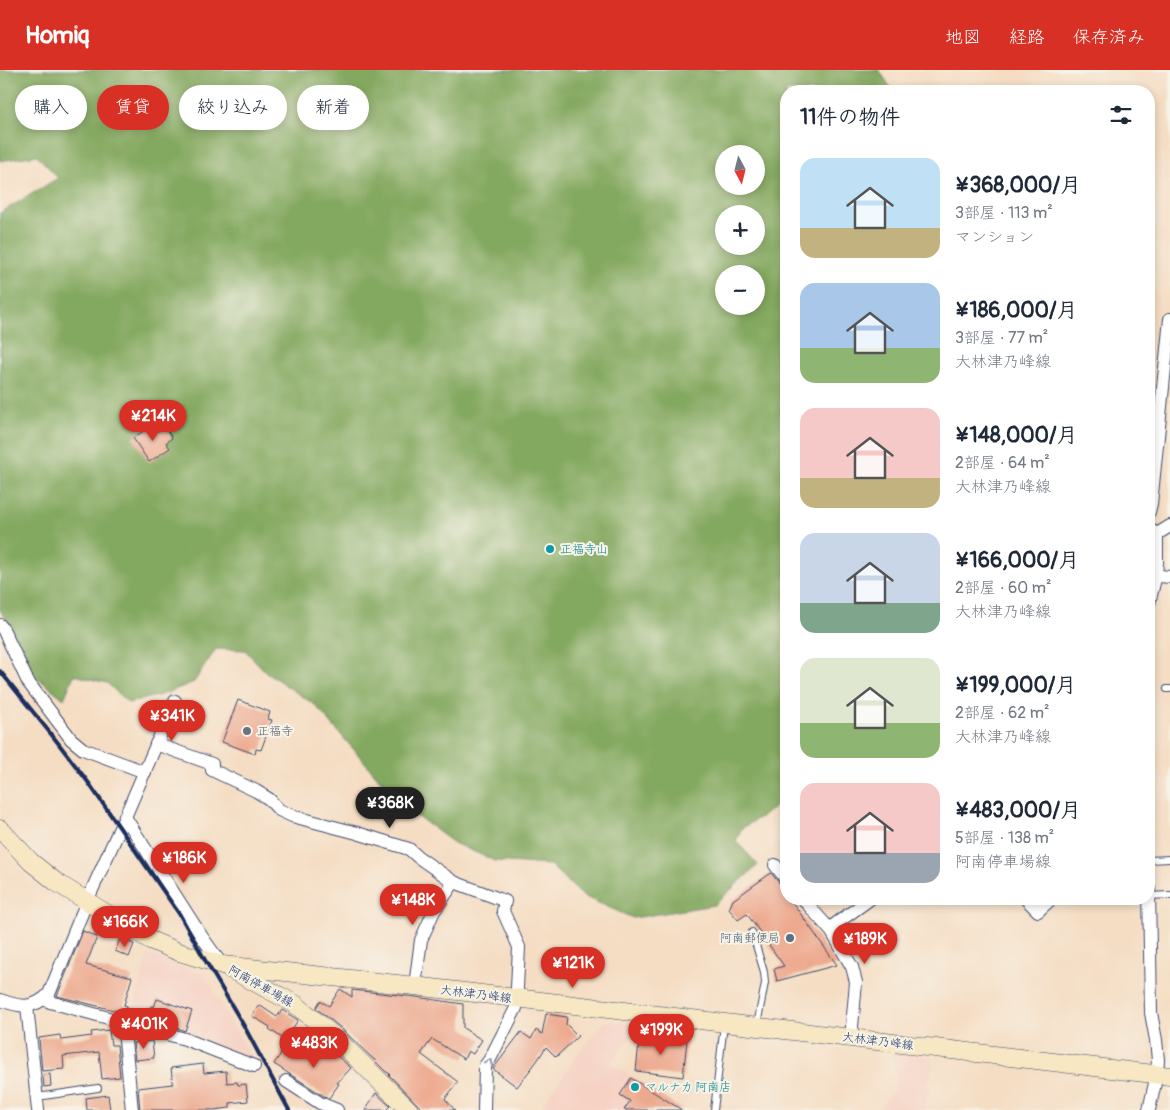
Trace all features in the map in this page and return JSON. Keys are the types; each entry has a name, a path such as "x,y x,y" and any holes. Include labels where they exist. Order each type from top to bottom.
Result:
{"main road":[{"name":"大林津乃峰線","path":"0,829 31,862 56,882 150,940 179,952 222,965 415,986 1164,1075"},
{"name":"阿南停車場線","path":"222,965 295,1004 334,1036 409,1110"}],"street":[{"path":"1155,465 1170,319"},
{"path":"1155,530 1170,526"},
{"path":"1155,547 1157,563 1155,568"},
{"path":"1155,575 1170,577"},
{"path":"0,625 28,682 71,739 83,749 144,772"},
{"path":"0,1000 17,1006 27,1006 35,1004 49,994 87,901 175,702"},
{"path":"156,744 212,764 212,770 256,791 269,799 279,810 292,816 409,849 418,858 454,882 506,901 503,911 518,947 516,1008 486,1066 484,1110"},
{"path":"125,817 222,965"},
{"path":"775,865 780,871"},
{"path":"415,986 421,940 434,911 454,882"},
{"path":"809,905 832,932 852,967 856,982 851,1038"},
{"path":"832,932 834,925 862,905"},
{"path":"1032,905 1038,911 1044,905"},
{"path":"1149,905 1151,1013 1158,1060 1164,1075 1149,1110"},
{"path":"44,999 185,1039 254,1066"},
{"path":"27,1006 38,1110"},
{"path":"123,1022 132,1110"},
{"path":"286,1081 320,1103 337,1110"}],"lane":[{"path":"1155,860 1170,859"},
{"path":"1155,896 1170,895"},
{"path":"752,932 764,972 765,983 757,1026"},
{"path":"714,1110 724,1023"},
{"path":"36,1097 98,1088"}],"shaded area":[{"path":"148,954 204,974 252,1059 131,1018"},
{"path":"606,1021 641,1024 611,1063 686,1110 552,1110 543,1104 578,1053"},
{"path":"892,1052 933,1057 925,1110 878,1110 893,1091 895,1083"}],"green space":[{"path":"0,70 879,70 889,85 780,85 780,800 773,809 741,829 736,841 758,865 714,905 633,918 583,896 550,865 495,861 454,843 402,805 315,705 266,672 245,650 216,649 194,682 161,695 128,703 107,683 74,675 64,699 33,674 0,610 0,213 58,178 37,155 0,161"}],"building":[{"path":"154,424 158,431 165,427 172,438 166,443 170,448 149,462 133,438"},
{"name":"正福寺","path":"238,700 270,712 268,719 272,720 261,750 256,749 255,754 222,742"},
{"path":"771,873 780,884 780,905 794,905 837,965 777,981 774,969 784,966 747,914 738,920 729,909 733,900"},
{"path":"83,931 97,937 86,965 132,977 124,1005 127,1006 126,1013 57,996"},
{"path":"120,939 134,944 129,957 115,951"},
{"path":"340,989 352,997 352,990 463,1004 463,1028 482,1040 473,1054 468,1051 464,1059 432,1039 421,1054 458,1082 445,1099 455,1110 423,1110 390,1074 341,1028 316,1008 320,1001 329,1006"},
{"path":"157,999 192,1011 185,1031 147,1017 151,1006 154,1007"},
{"path":"259,1005 277,1017 282,1010 298,1020 285,1040 269,1029 270,1027 252,1016"},
{"path":"546,1014 567,1017 566,1024 578,1036 556,1057 546,1047 517,1087 493,1069 521,1032 531,1039 536,1030 542,1034"},
{"path":"109,1030 111,1045 117,1045 120,1077 102,1079 99,1052 63,1056 64,1069 42,1071 39,1038 60,1035 61,1040 92,1036 91,1032"},
{"path":"640,1034 687,1040 683,1077 636,1071"},
{"path":"152,1041 154,1058 135,1060 133,1043"},
{"path":"288,1043 311,1059 325,1045 351,1068 337,1083 339,1084 329,1098 274,1064"},
{"path":"203,1064 204,1073 226,1071 227,1083 237,1082 238,1085 246,1084 248,1101 230,1103 230,1108 214,1110 140,1110 138,1088 173,1084 171,1068"},
{"path":"50,1074 51,1086 44,1087 43,1075"},
{"name":"マルナカ 阿南店","path":"631,1078 682,1110 624,1110 630,1101 620,1095"},
{"path":"376,1093 390,1106 386,1110 365,1110"},
{"path":"108,1095 110,1110 87,1110 86,1098"}],"railway":[{"path":"0,671 88,782 180,915 244,1026 289,1110"}],"place":[{"name":"正福寺山","path":"550,549"},
{"name":"正福寺","path":"247,731"},
{"name":"阿南郵便局","path":"790,938"},
{"name":"マルナカ 阿南店","path":"635,1087"}]}
